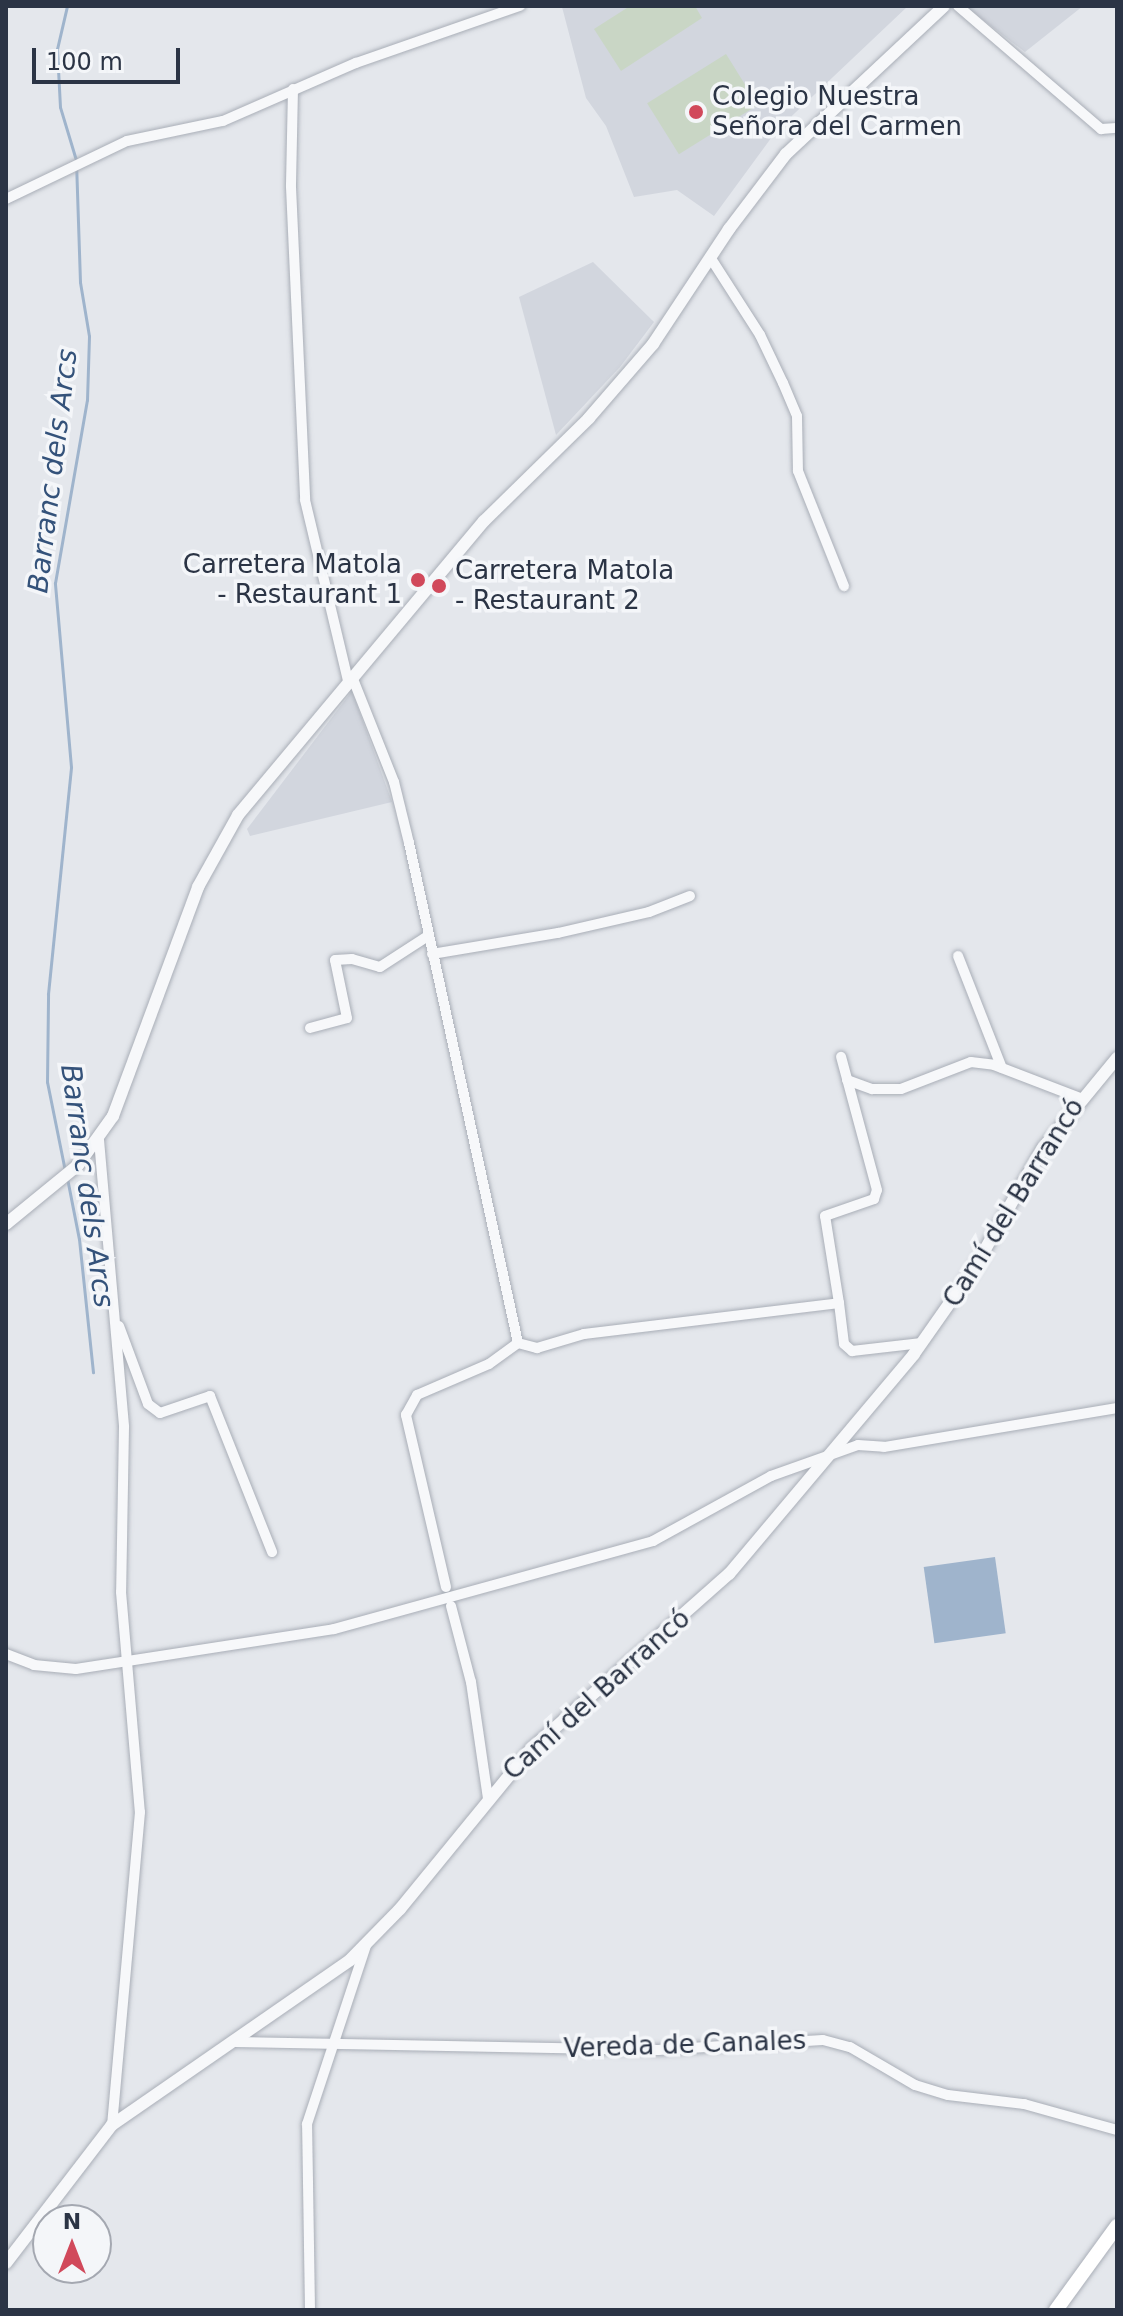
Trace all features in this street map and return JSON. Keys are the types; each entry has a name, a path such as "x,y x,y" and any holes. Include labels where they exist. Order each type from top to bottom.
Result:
{"main road":[{"path":"1056,2310 1117,2226"}],"street":[{"path":"6,199 127,141 223,121 293,89 520,6"},
{"path":"6,1224 78,1165 99,1140 216,849 484,521 622,382 786,154 944,6"},
{"path":"958,6 1101,129 1117,128"},
{"path":"293,89 291,187 305,500 351,681 394,782 518,1343"},
{"path":"710,257 727,291 760,335 797,416 798,471 844,586"},
{"path":"432,954 573,929 690,896"},
{"path":"310,1028 347,1018 335,960 352,959 380,967 428,936"},
{"path":"958,956 1002,1068"},
{"path":"841,1057 877,1190 874,1199 825,1216 844,1344 852,1351 922,1343"},
{"name":"Camí del Barrancó","path":"6,2263 112,2125 236,2042 366,1944 532,1748 729,1574 922,1343 1080,1098 1117,1058"},
{"path":"847,1080 872,1089 901,1089 971,1062 1002,1068 1080,1098"},
{"path":"99,1140 124,1427 121,1592 140,1812 112,2125"},
{"path":"518,1343 537,1348 584,1334 839,1303"},
{"path":"114,1313 148,1404 160,1413 210,1396 272,1552"},
{"path":"446,1587 406,1415 417,1395 489,1364 518,1343"},
{"path":"6,1654 34,1665 76,1669 129,1664 334,1629 653,1541 771,1476 830,1453 1117,1408"},
{"path":"451,1606 471,1682 488,1799"},
{"path":"310,2310 307,2124 366,1944"},
{"name":"Vereda de Canales","path":"236,2042 658,2050 823,2040 850,2047 915,2085 948,2095 1024,2104 1117,2130"}],"shaded area":[{"name":"Colegio Nuestra Señora del Carmen","path":"908,6 777,130 714,216 677,190 634,197 606,126 586,98 562,7"},
{"path":"965,6 1083,6 1025,52"},
{"path":"593,262 654,322 620,367 556,435 519,297"},
{"path":"352,691 392,802 250,836 247,829"}],"green space":[{"path":"630,6 695,6 702,18 621,71 594,29"},
{"path":"726,54 758,105 679,154 647,103"}],"water":[{"path":"995,1557 1006,1633 934,1643 924,1567"}],"waterway":[{"name":"Barranc dels Arcs","path":"65,1171 47,1082 48,994 71,767 55,583 87,400 89,336 80,282 76,160 60,107 57,49 67,6"},
{"name":"Barranc dels Arcs","path":"67,1178 79,1239 93,1372"}],"place":[{"name":"Colegio Nuestra Señora del Carmen","path":"696,112"},
{"name":"Carretera Matola - Restaurant 1","path":"418,580"},
{"name":"Carretera Matola - Restaurant 2","path":"439,586"}]}
